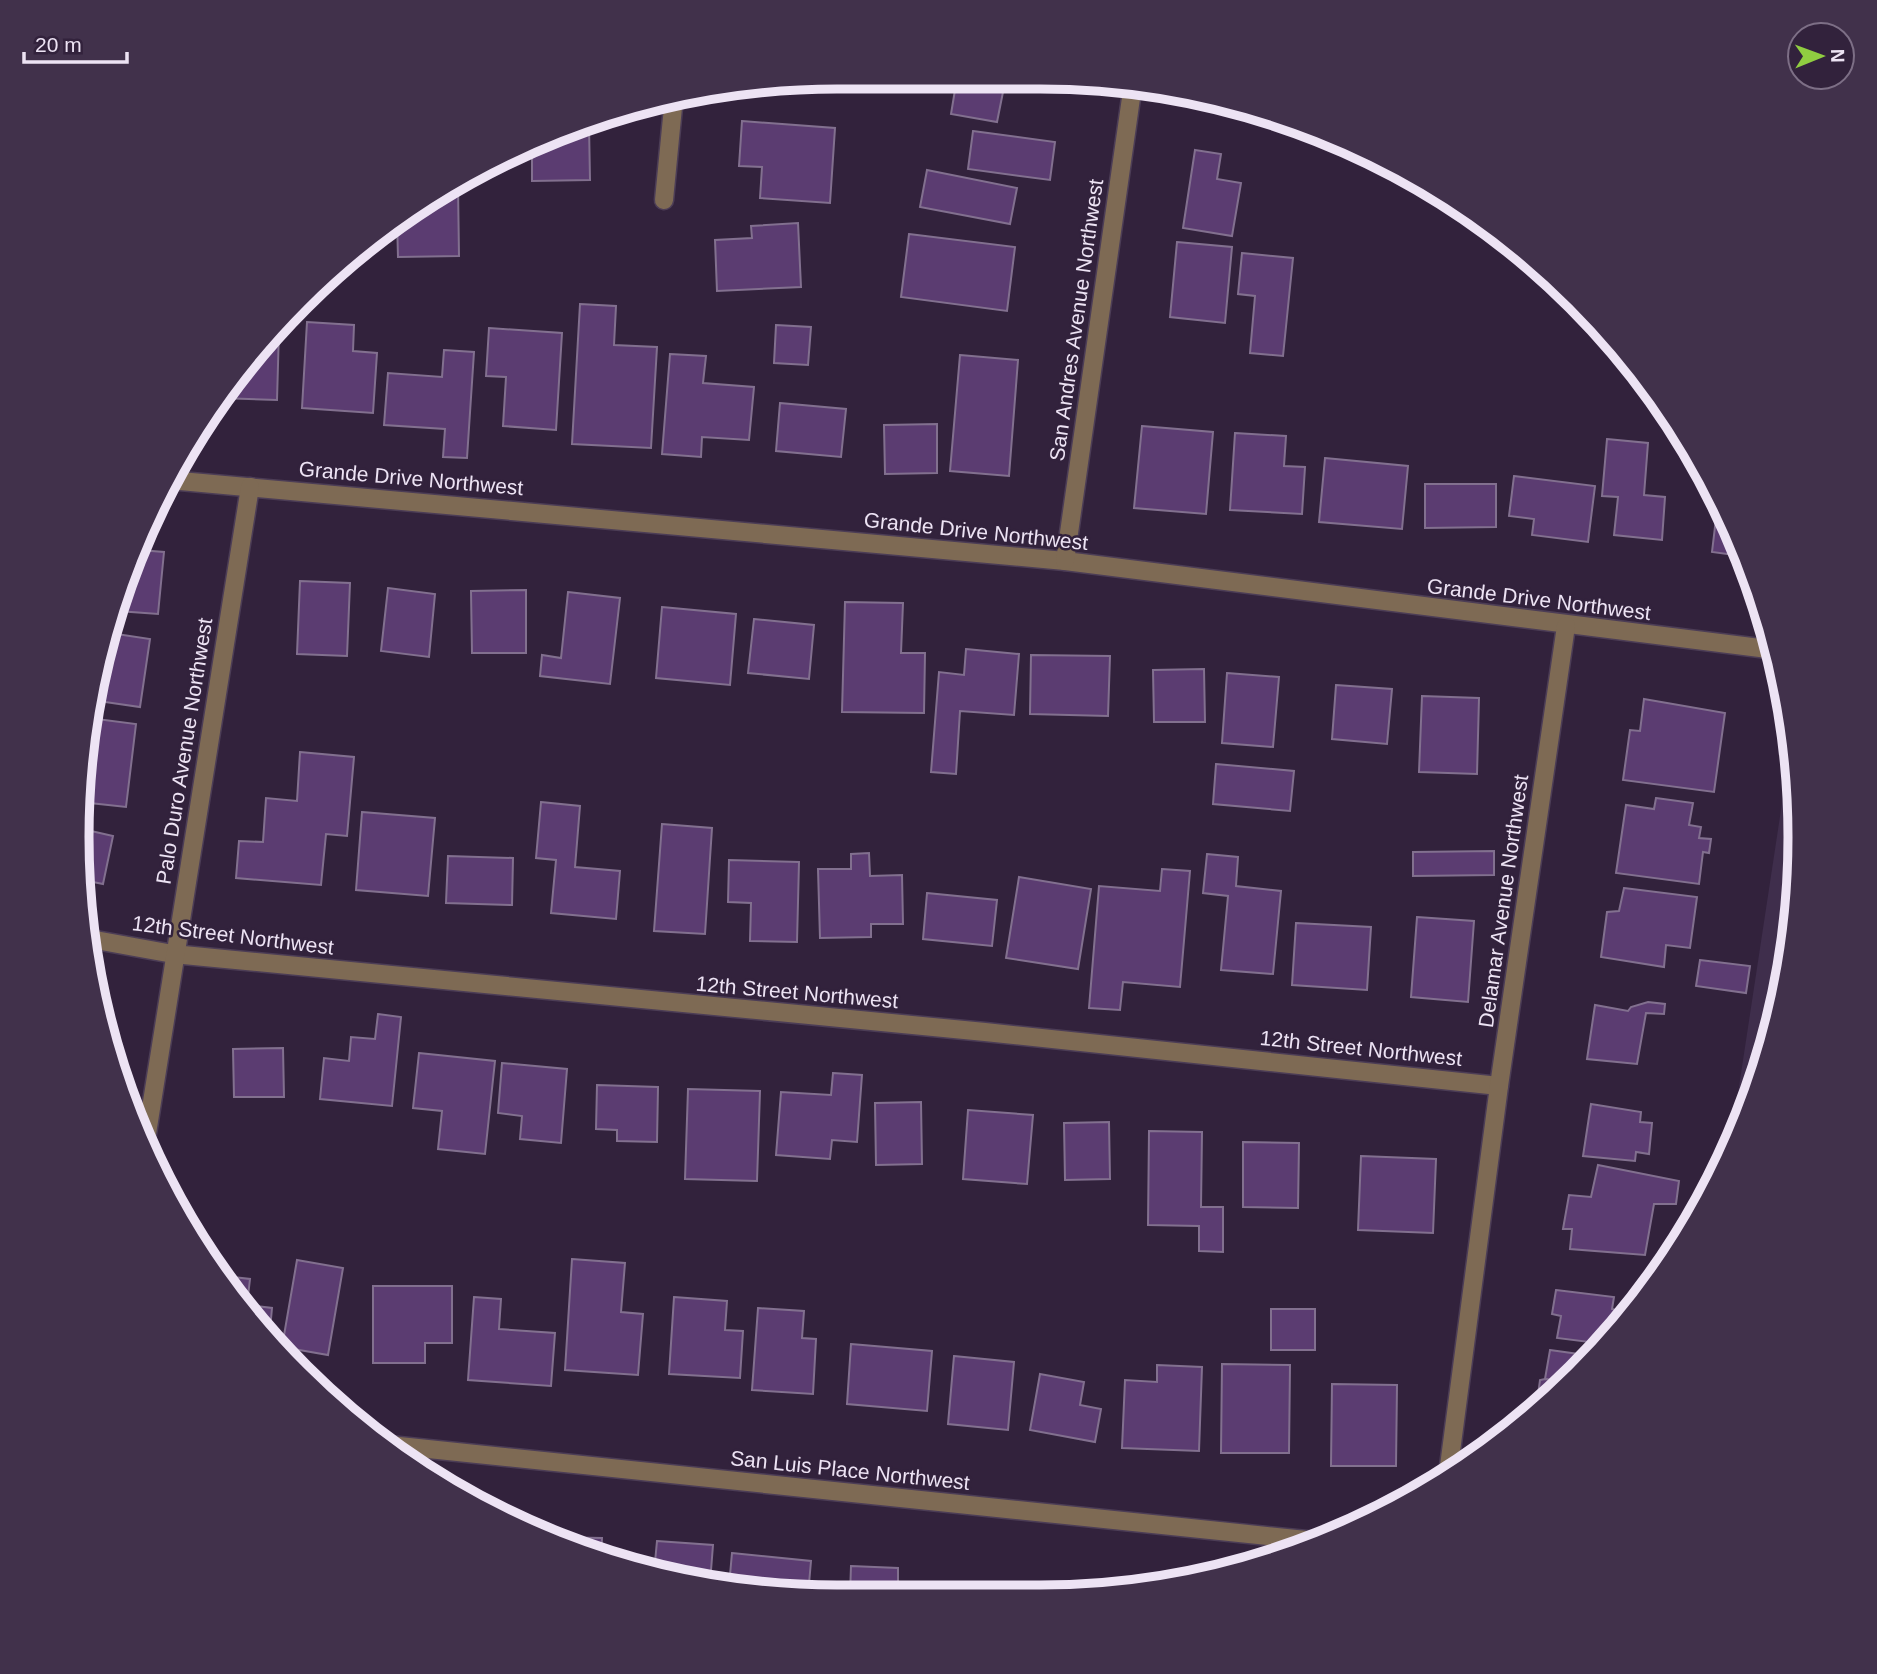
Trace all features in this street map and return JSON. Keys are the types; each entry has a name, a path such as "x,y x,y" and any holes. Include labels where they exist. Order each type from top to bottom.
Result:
{"street":[{"name":"San Andres Avenue Northwest","path":"1065,561 1131,95"},
{"path":"664,200 673,108"},
{"name":"Grande Drive Northwest","path":"179,481 1065,561 1566,626 1763,649"},
{"name":"Palo Duro Avenue Northwest","path":"148,1127 173,954 250,488"},
{"name":"Delamar Avenue Northwest","path":"1450,1462 1499,1086 1566,626"},
{"name":"12th Street Northwest","path":"97,940 173,954 985,1032 1499,1086"},
{"name":"San Luis Place Northwest","path":"405,1447 1296,1539"}],"shaded area":[{"path":"1785,781 1788,837 1781,935 1762,1031 1735,1112"}],"building":[{"path":"955,89 1003,92 997,122 951,114"},
{"path":"742,121 835,128 830,203 760,198 762,167 739,166"},
{"path":"973,131 1055,142 1050,180 968,169"},
{"path":"589,132 590,180 532,181 532,154"},
{"path":"1195,150 1221,154 1217,179 1241,183 1232,236 1183,228"},
{"path":"927,170 1017,188 1010,224 920,207"},
{"path":"458,192 459,256 398,257 397,233"},
{"path":"798,223 801,287 717,291 715,240 752,238 751,226"},
{"path":"909,234 1015,247 1007,311 901,297"},
{"path":"1177,242 1232,247 1225,323 1170,317"},
{"path":"1242,253 1293,258 1283,356 1250,353 1255,296 1238,294"},
{"path":"580,304 616,306 614,345 657,347 651,448 572,444"},
{"path":"307,322 354,325 353,351 377,353 373,413 302,408"},
{"path":"776,325 811,327 808,365 774,363"},
{"path":"489,328 562,333 556,430 503,426 506,377 486,376"},
{"path":"279,340 277,400 232,398"},
{"path":"444,350 474,352 467,458 443,457 445,429 384,425 388,373 442,377"},
{"path":"670,354 706,356 703,383 754,387 749,440 702,437 701,457 662,454"},
{"path":"960,355 1018,360 1009,476 950,471"},
{"path":"780,403 846,409 841,457 776,451"},
{"path":"937,424 937,473 885,474 884,425"},
{"path":"1142,426 1213,432 1206,514 1134,508"},
{"path":"1235,433 1286,436 1284,466 1305,467 1302,514 1230,510"},
{"path":"1607,439 1648,443 1644,495 1665,497 1662,540 1614,535 1618,497 1602,496"},
{"path":"1325,458 1408,466 1402,529 1319,522"},
{"path":"1514,476 1595,486 1588,542 1532,535 1534,519 1509,516"},
{"path":"1425,484 1496,484 1496,527 1425,528"},
{"path":"1716,518 1732,555 1712,552"},
{"path":"146,551 164,552 158,614 125,611"},
{"path":"300,581 350,583 347,656 297,654"},
{"path":"388,588 435,594 429,657 381,651"},
{"path":"526,590 526,653 472,653 471,591"},
{"path":"568,592 620,598 610,684 540,676 542,655 561,658"},
{"path":"845,602 903,603 901,653 925,653 924,713 842,712"},
{"path":"662,607 736,614 730,685 656,678"},
{"path":"754,619 814,625 809,679 748,673"},
{"path":"118,634 150,639 140,707 102,702"},
{"path":"966,649 1019,654 1014,715 960,711 956,774 931,772 939,672 964,675"},
{"path":"1031,655 1110,656 1108,716 1030,714"},
{"path":"1204,669 1205,722 1154,722 1153,670"},
{"path":"1227,673 1279,677 1273,747 1222,743"},
{"path":"1336,685 1392,689 1387,744 1332,739"},
{"path":"1422,696 1479,698 1477,774 1419,772"},
{"path":"1644,699 1725,713 1714,792 1623,780 1630,730 1640,731"},
{"path":"99,719 136,724 126,807 90,803"},
{"path":"300,752 354,757 347,836 326,834 321,885 236,878 239,841 263,842 266,798 297,801"},
{"path":"1216,764 1294,771 1290,811 1213,804"},
{"path":"1656,798 1693,803 1689,825 1701,827 1699,838 1711,839 1709,853 1703,852 1699,884 1616,873 1626,805 1654,809"},
{"path":"541,802 580,806 575,867 620,871 616,919 551,913 556,860 536,858"},
{"path":"362,812 435,818 428,896 356,890"},
{"path":"662,824 712,828 705,934 654,931"},
{"path":"89,831 113,836 103,884 91,882"},
{"path":"1494,851 1494,875 1413,876 1413,852"},
{"path":"869,853 870,876 902,875 903,924 871,924 871,937 820,938 818,869 851,869 851,854"},
{"path":"1207,854 1238,857 1236,886 1281,891 1273,974 1221,970 1228,896 1203,893"},
{"path":"448,856 513,858 512,905 446,903"},
{"path":"729,860 799,862 797,942 750,941 751,903 728,902"},
{"path":"1162,869 1190,871 1180,987 1123,982 1120,1010 1089,1008 1099,886 1160,891"},
{"path":"1019,877 1091,889 1078,969 1006,958"},
{"path":"1624,888 1697,897 1690,948 1666,945 1664,967 1601,957 1607,912 1619,911"},
{"path":"927,893 997,900 992,946 923,939"},
{"path":"1417,917 1474,921 1468,1002 1411,997"},
{"path":"1296,923 1371,927 1367,990 1292,985"},
{"path":"1700,960 1750,966 1746,993 1696,986"},
{"path":"1648,1002 1665,1004 1664,1014 1646,1013 1637,1064 1587,1059 1595,1005 1628,1011 1631,1007"},
{"path":"378,1014 401,1017 392,1106 320,1099 324,1058 349,1061 351,1037 375,1039"},
{"path":"283,1048 284,1097 234,1097 233,1049"},
{"path":"419,1053 495,1061 485,1154 438,1149 442,1111 413,1108"},
{"path":"502,1063 567,1069 561,1143 520,1139 522,1116 498,1113"},
{"path":"833,1073 862,1075 857,1142 832,1140 830,1159 776,1155 781,1092 831,1095"},
{"path":"597,1085 658,1087 657,1142 617,1141 617,1130 596,1129"},
{"path":"688,1089 760,1091 757,1181 685,1179"},
{"path":"921,1102 922,1164 876,1165 875,1103"},
{"path":"1591,1104 1641,1112 1640,1122 1652,1123 1649,1154 1636,1152 1635,1161 1583,1156"},
{"path":"968,1110 1033,1115 1027,1184 963,1179"},
{"path":"1109,1122 1110,1179 1065,1180 1064,1123"},
{"path":"1149,1131 1202,1132 1201,1207 1223,1207 1223,1252 1199,1251 1199,1226 1148,1225"},
{"path":"1243,1142 1299,1143 1298,1208 1243,1207"},
{"path":"1361,1156 1436,1159 1433,1233 1358,1230"},
{"path":"1598,1165 1679,1181 1676,1204 1654,1204 1645,1255 1570,1249 1572,1229 1563,1229 1569,1195 1591,1197"},
{"path":"572,1259 625,1263 621,1312 643,1314 638,1375 565,1370"},
{"path":"297,1260 343,1268 328,1355 292,1349 283,1339"},
{"path":"233,1277 250,1279 248,1297"},
{"path":"373,1286 452,1286 452,1343 425,1343 425,1363 373,1363"},
{"path":"1556,1290 1614,1297 1612,1309 1618,1310 1591,1342 1557,1338 1561,1316 1552,1314"},
{"path":"474,1297 501,1299 499,1329 555,1333 551,1386 468,1380"},
{"path":"674,1297 727,1301 725,1330 743,1331 740,1378 669,1374"},
{"path":"255,1306 272,1308 271,1324"},
{"path":"758,1308 804,1311 802,1338 816,1339 813,1394 752,1390"},
{"path":"1271,1309 1315,1309 1315,1350 1271,1350"},
{"path":"851,1344 932,1351 927,1411 847,1404"},
{"path":"1550,1350 1580,1354 1553,1380 1545,1379"},
{"path":"954,1356 1014,1362 1008,1430 948,1424"},
{"path":"1222,1364 1290,1365 1289,1453 1221,1453"},
{"path":"1157,1365 1202,1367 1199,1451 1122,1448 1125,1380 1157,1382"},
{"path":"1040,1374 1084,1382 1080,1405 1101,1409 1095,1442 1030,1430"},
{"path":"1540,1380 1553,1380 1538,1394"},
{"path":"1332,1384 1397,1385 1396,1466 1331,1466"},
{"path":"577,1538 602,1538 602,1546"},
{"path":"657,1541 713,1545 711,1573 655,1562"},
{"path":"732,1553 811,1561 809,1584 730,1576"},
{"path":"851,1566 898,1568 898,1585 850,1585"},
{"path":"1020,1582 1042,1585 1040,1585 1020,1585"}]}
